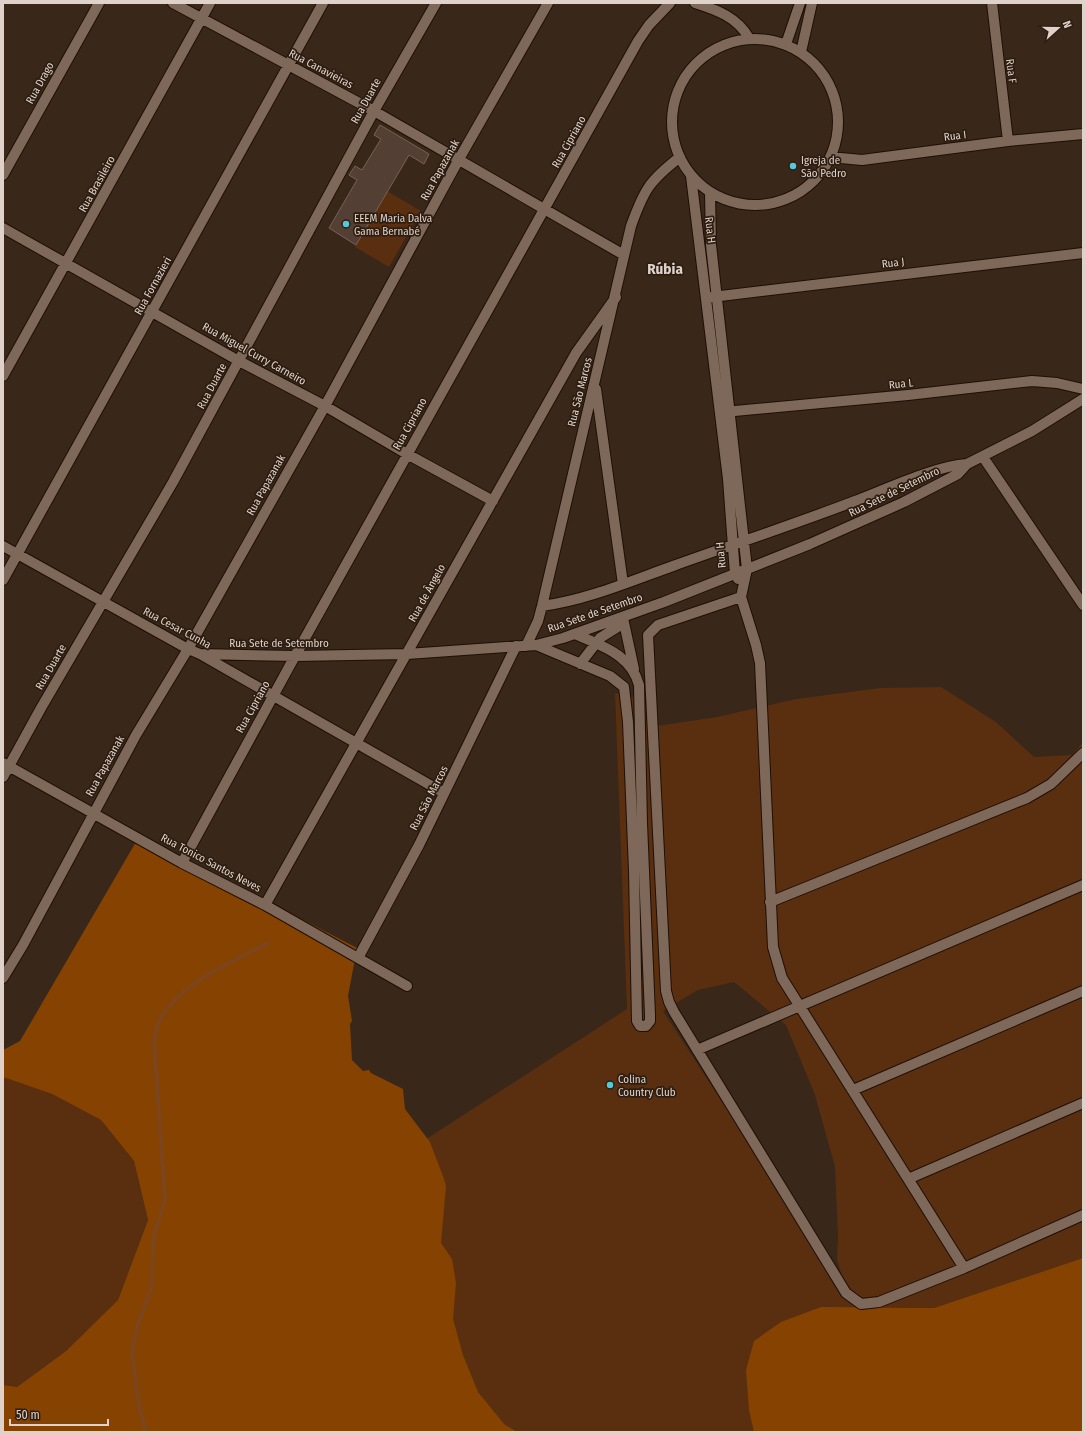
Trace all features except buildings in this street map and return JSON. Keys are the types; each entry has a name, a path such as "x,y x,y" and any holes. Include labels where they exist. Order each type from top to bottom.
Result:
{"street":[{"name":"Rua Drago","path":"3,175 99,3"},
{"name":"Rua Canavieiras","path":"173,3 374,111 624,255"},
{"name":"Rua Brasileiro","path":"3,376 210,3"},
{"name":"Rua Fornazieri","path":"3,580 153,312 288,65 324,3"},
{"name":"Rua Duarte","path":"3,777 6,764 173,482 374,111 436,3"},
{"name":"Rua Papazanak","path":"3,978 23,945 93,812 136,735 188,649 325,406 459,159 548,3"},
{"name":"Rua Cipriano","path":"182,863 407,454 546,209 638,41 649,25 670,3"},
{"path":"695,3 729,16 745,31 749,38"},
{"path":"786,44 800,3"},
{"path":"800,52 812,3"},
{"name":"Rua F","path":"992,3 1008,142"},
{"path":"749,38 767,39 786,44 800,52 818,67 831,87 838,109 838,132 830,157 819,176 801,192 780,202 756,206 732,203 710,193 692,176 680,157 673,138 671,115 676,93 687,72 703,55 723,44 749,38"},
{"name":"Rua I","path":"830,157 862,160 1083,134"},
{"name":"Rua São Marcos","path":"531,646 542,606 574,466 596,383 631,226 644,192 653,180 680,157"},
{"name":"Rua H","path":"692,176 712,297 725,412 744,540 747,569 742,585"},
{"name":"Rua H","path":"710,193 712,297"},
{"name":"Rua Miguel Curry Carneiro","path":"3,228 239,360 325,406 407,454 493,501"},
{"name":"Rua J","path":"712,297 1083,253"},
{"name":"Rua de Ângelo","path":"265,905 576,353 616,297"},
{"name":"Rua L","path":"725,412 908,395 1032,381 1057,382 1083,389"},
{"path":"596,383 622,584"},
{"name":"Rua Sete de Setembro","path":"200,654 295,656 407,654 531,646 624,620 810,544 904,502 958,474 967,464 1032,431 1083,399"},
{"name":"Rua H","path":"725,412 732,545 735,574 742,585"},
{"path":"983,456 1083,605"},
{"name":"Rua Sete de Setembro","path":"542,606 579,598 622,584 744,540 805,520 954,465 967,464"},
{"name":"Rua Cesar Cunha","path":"3,546 274,695 444,793"},
{"path":"742,585 741,597 756,644 760,663 773,947 782,978 964,1268"},
{"path":"741,597 658,625 648,635 666,991 669,1002 846,1293 861,1304 878,1302 964,1268 1083,1215"},
{"path":"531,646 580,664 619,682 624,687 626,693 634,871 637,1021 638,1024 643,1027 648,1024 650,1015 642,822 640,692 634,672 624,620 595,643 580,664"},
{"path":"575,634 621,656 634,672"},
{"name":"Rua São Marcos","path":"358,958 419,845 458,768 516,646"},
{"path":"770,902 1027,798 1051,784 1083,753"},
{"name":"Rua Tonico Santos Neves","path":"6,764 182,863 265,905 407,986"},
{"path":"697,1050 801,1007 1083,884"},
{"path":"852,1090 1083,991"},
{"path":"908,1179 1083,1103"}],"shaded area":[{"path":"387,191 421,211 389,267 355,247"},
{"path":"941,687 996,722 1034,757 1072,755 1083,742 1083,1258 934,1308 856,1307 814,1432 468,1432 391,1162 627,1009 615,693 646,700 651,808 650,727 717,717 796,699 880,688","holes":["734,982 786,1025 815,1095 835,1167 838,1236 837,1259 847,1294 663,1011 698,990"]},
{"path":"140,835 357,948 348,996 352,1021 350,1024 352,1060 363,1071 369,1070 371,1073 403,1089 405,1109 430,1142 446,1186 441,1243 452,1259 456,1283 453,1319 463,1355 478,1392 504,1424 517,1432 3,1432 3,1385 17,1387 66,1351 118,1300 148,1220 134,1161 101,1120 52,1094 3,1077 3,1050 20,1041"},
{"path":"3,1077 52,1094 101,1120 134,1161 148,1220 118,1300 66,1351 17,1387 3,1385"},
{"path":"1083,1258 1083,1432 754,1432 749,1410 746,1370 754,1341 781,1322 821,1307 934,1308"}],"waterway":[{"path":"146,1432 139,1407 132,1353 137,1326 152,1287 153,1239 165,1199 154,1042 156,1032 162,1016 183,992 210,973 268,943"}],"place":[{"name":"Igreja de São Pedro","path":"793,166"},
{"name":"EEEM Maria Dalva Gama Bernabé","path":"346,224"},
{"name":"Colina Country Club","path":"610,1085"}],"district":[{"name":"Rúbia","path":"665,269"}]}
